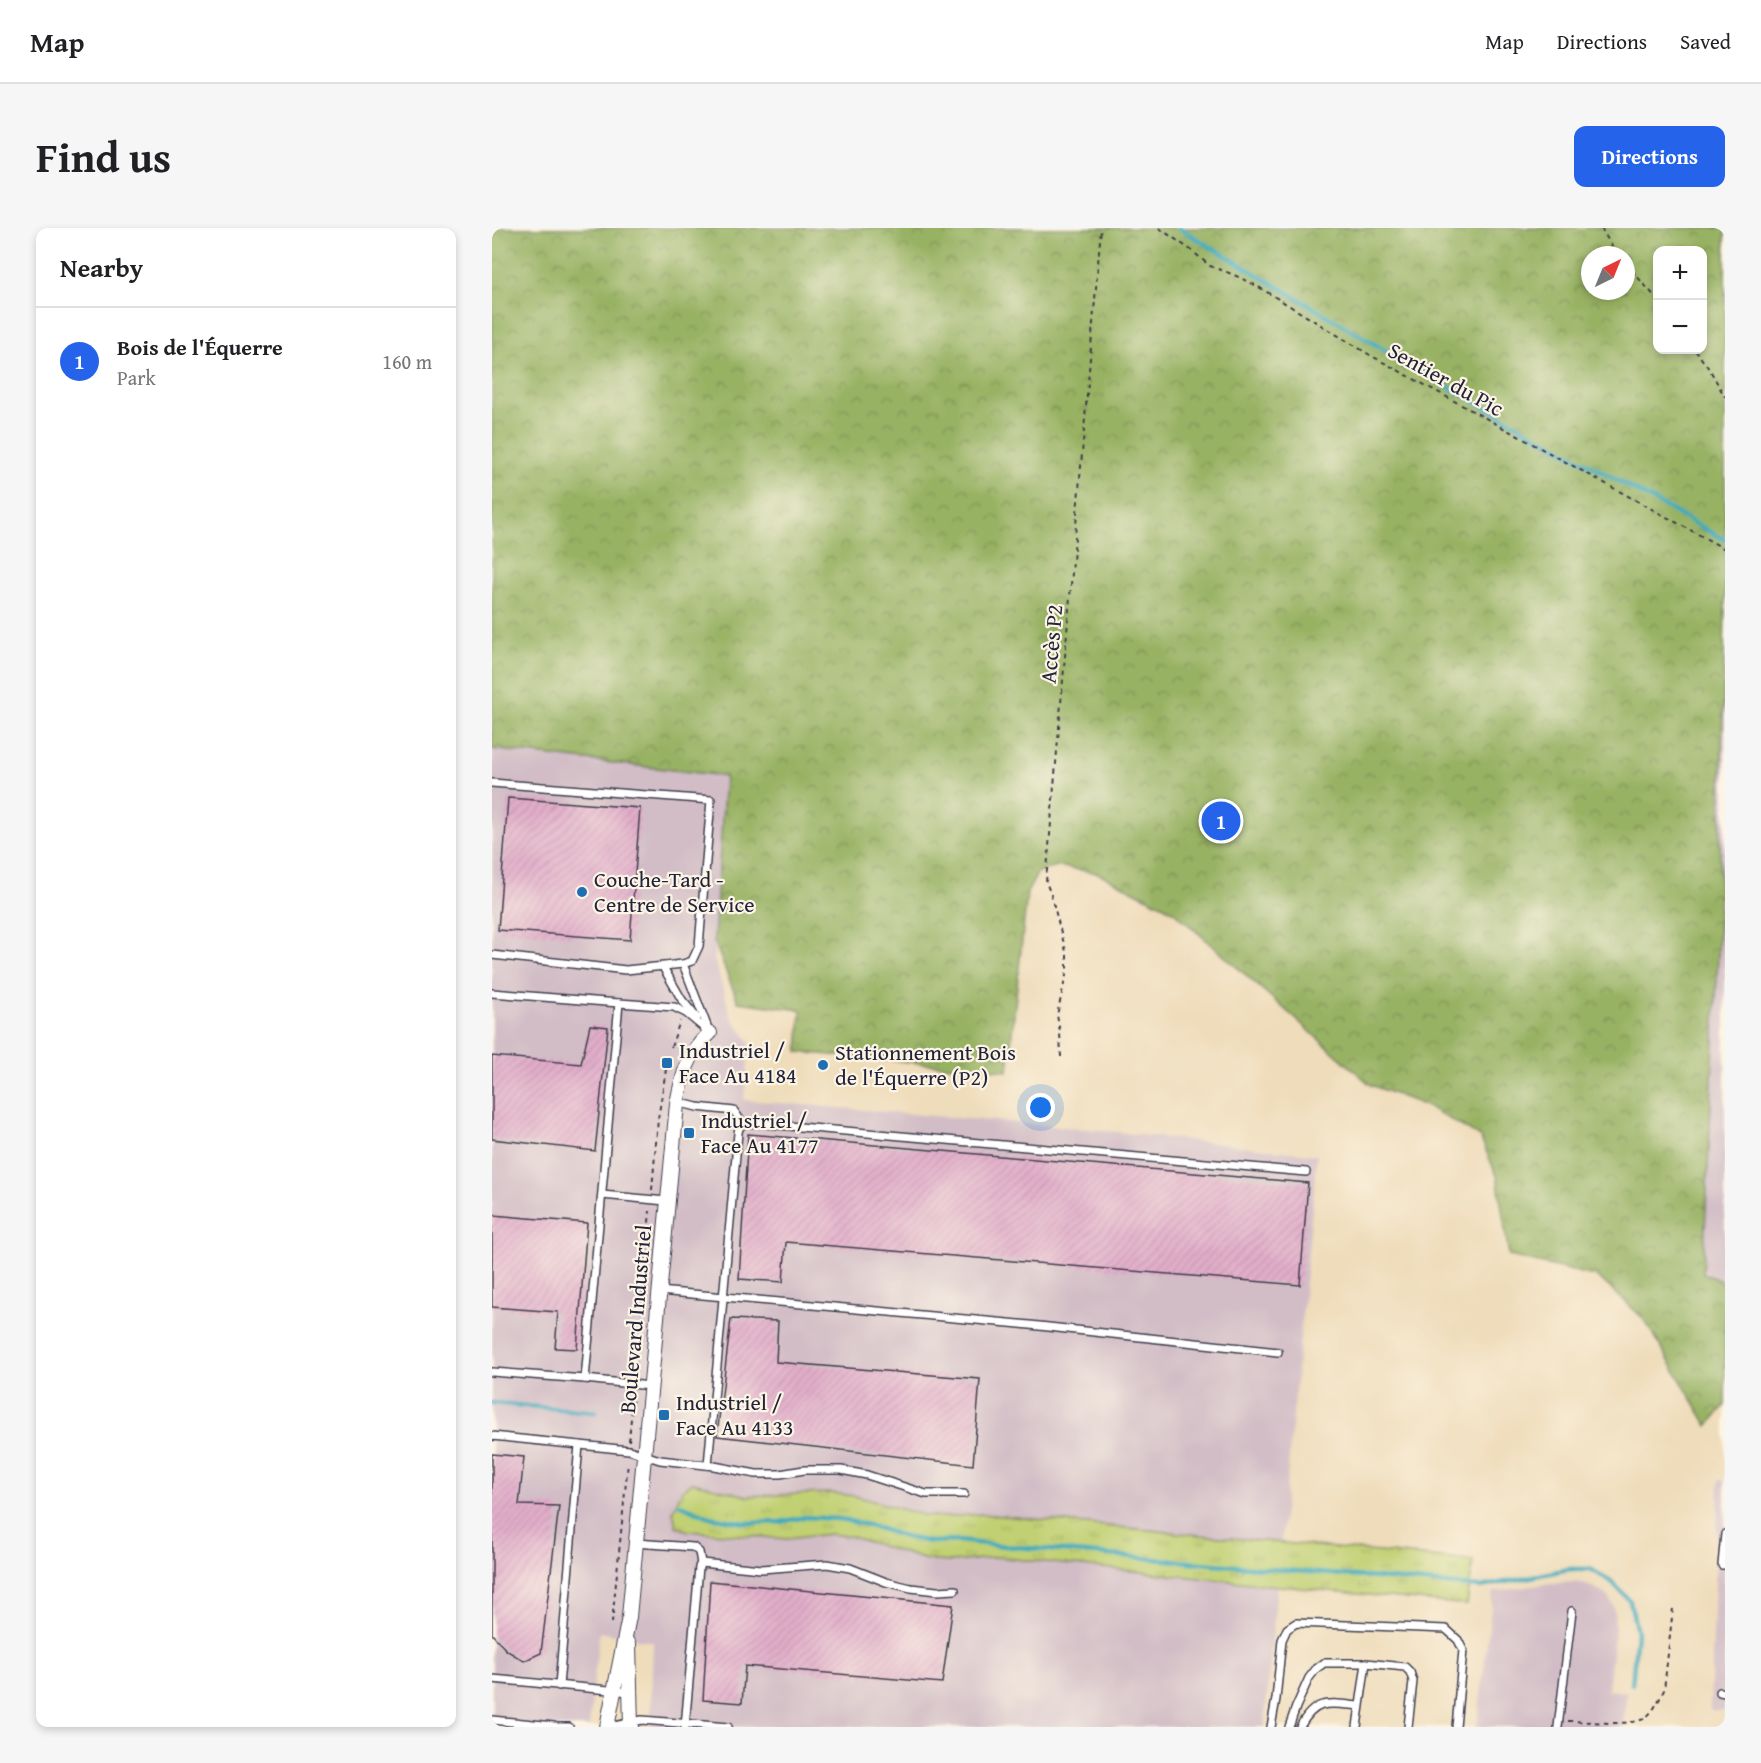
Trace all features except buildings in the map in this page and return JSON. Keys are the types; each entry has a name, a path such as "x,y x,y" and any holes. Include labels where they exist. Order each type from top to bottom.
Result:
{"street":[{"name":"Boulevard Industriel","path":"631,1725 629,1617 677,1102 680,1083 689,1059 710,1033"},
{"name":"Boulevard Industriel","path":"608,1727 629,1617"}],"lane":[{"path":"492,783 711,800 699,946 692,960 663,967 619,969 492,955"},
{"path":"683,964 710,1033"},
{"path":"663,967 682,1000 710,1033"},
{"path":"492,993 674,1007 710,1033"},
{"path":"585,1379 619,1003"},
{"path":"677,1102 697,1107 734,1111 743,1124"},
{"path":"743,1124 778,1125 1306,1172"},
{"path":"708,1465 738,1132 743,1124"},
{"path":"602,1195 666,1201"},
{"path":"658,1291 1029,1325 1278,1353"},
{"path":"492,1372 650,1386"},
{"path":"492,1436 629,1450 660,1460 708,1465 744,1472 769,1474 804,1470 841,1470 867,1475 926,1494 964,1494"},
{"path":"559,1686 579,1445"},
{"path":"1725,1534 1722,1564 1725,1565"},
{"path":"635,1543 693,1547 699,1552 701,1563 685,1725"},
{"path":"701,1563 761,1569 827,1564 850,1568 886,1582 911,1588 937,1591 955,1590"},
{"path":"1559,1724 1572,1611"},
{"path":"1271,1727 1282,1640 1287,1629 1296,1623 1446,1629 1458,1640 1463,1650 1456,1727"},
{"path":"1289,1727 1309,1678 1324,1663 1366,1663 1405,1667 1410,1672 1413,1681 1408,1727"},
{"path":"1357,1727 1366,1663"},
{"path":"492,1679 630,1692"},
{"path":"1300,1727 1313,1708 1324,1704 1359,1706"},
{"path":"492,1720 569,1727"},
{"path":"608,1727 631,1725 642,1720 728,1727"}],"path":[{"name":"Accès P2","path":"1061,1057 1057,1016 1067,971 1067,955 1046,882 1101,228"},
{"name":"Sentier du Pic","path":"1159,228 1210,266 1257,286 1370,355 1725,549"},
{"path":"1601,228 1612,246"},
{"path":"1635,274 1653,294"},
{"path":"1698,354 1725,396"},
{"path":"671,1047 676,1029"},
{"path":"1559,1724 1632,1722 1644,1718 1651,1712 1664,1690 1673,1608"}],"shaded area":[{"path":"1725,600 1725,1283 1703,1274 1718,955"},
{"path":"492,749 725,776 714,959 732,1018 750,1042 744,1100 1100,1130 1317,1155 1264,1727 650,1727 653,1642 599,1632 589,1727 492,1727"},
{"path":"1719,1480 1725,1481 1725,1711 1710,1710"},
{"path":"1577,1582 1595,1588 1607,1596 1614,1606 1615,1628 1608,1690 1627,1692 1623,1727 1477,1727 1493,1592 1551,1583"}],"green space":[{"path":"492,228 1725,228 1725,600 1718,955 1703,1273 1725,1283 1725,1405 1708,1426 1644,1319 1598,1277 1509,1256 1497,1176 1480,1137 1429,1107 1371,1085 1172,910 1098,873 1057,866 1038,872 1027,893 1008,1071 798,1052 801,1010 738,1002 714,941 725,776 492,749"},
{"path":"692,1482 747,1496 831,1493 855,1496 926,1516 982,1514 1473,1561 1467,1605 995,1557 945,1562 927,1560 849,1536 829,1534 787,1539 688,1531 676,1526 673,1511 681,1492"}],"waterway":[{"path":"1179,228 1425,374 1725,540"},
{"path":"492,1403 596,1412"},
{"path":"679,1504 710,1517 745,1523 780,1522 805,1517 840,1519 930,1542 959,1541 1481,1587 1569,1569 1590,1569 1611,1581 1630,1601 1637,1632 1632,1684"}],"place":[{"name":"Bois de l'Équerre","path":"1221,821"},
{"name":"Couche-Tard - Centre de Service","path":"582,892"},
{"name":"Industriel / Face Au 4184","path":"667,1063"},
{"name":"Stationnement Bois de l'Équerre (P2)","path":"823,1065"},
{"name":"Industriel / Face Au 4177","path":"689,1133"},
{"name":"Industriel / Face Au 4133","path":"664,1415"}]}
